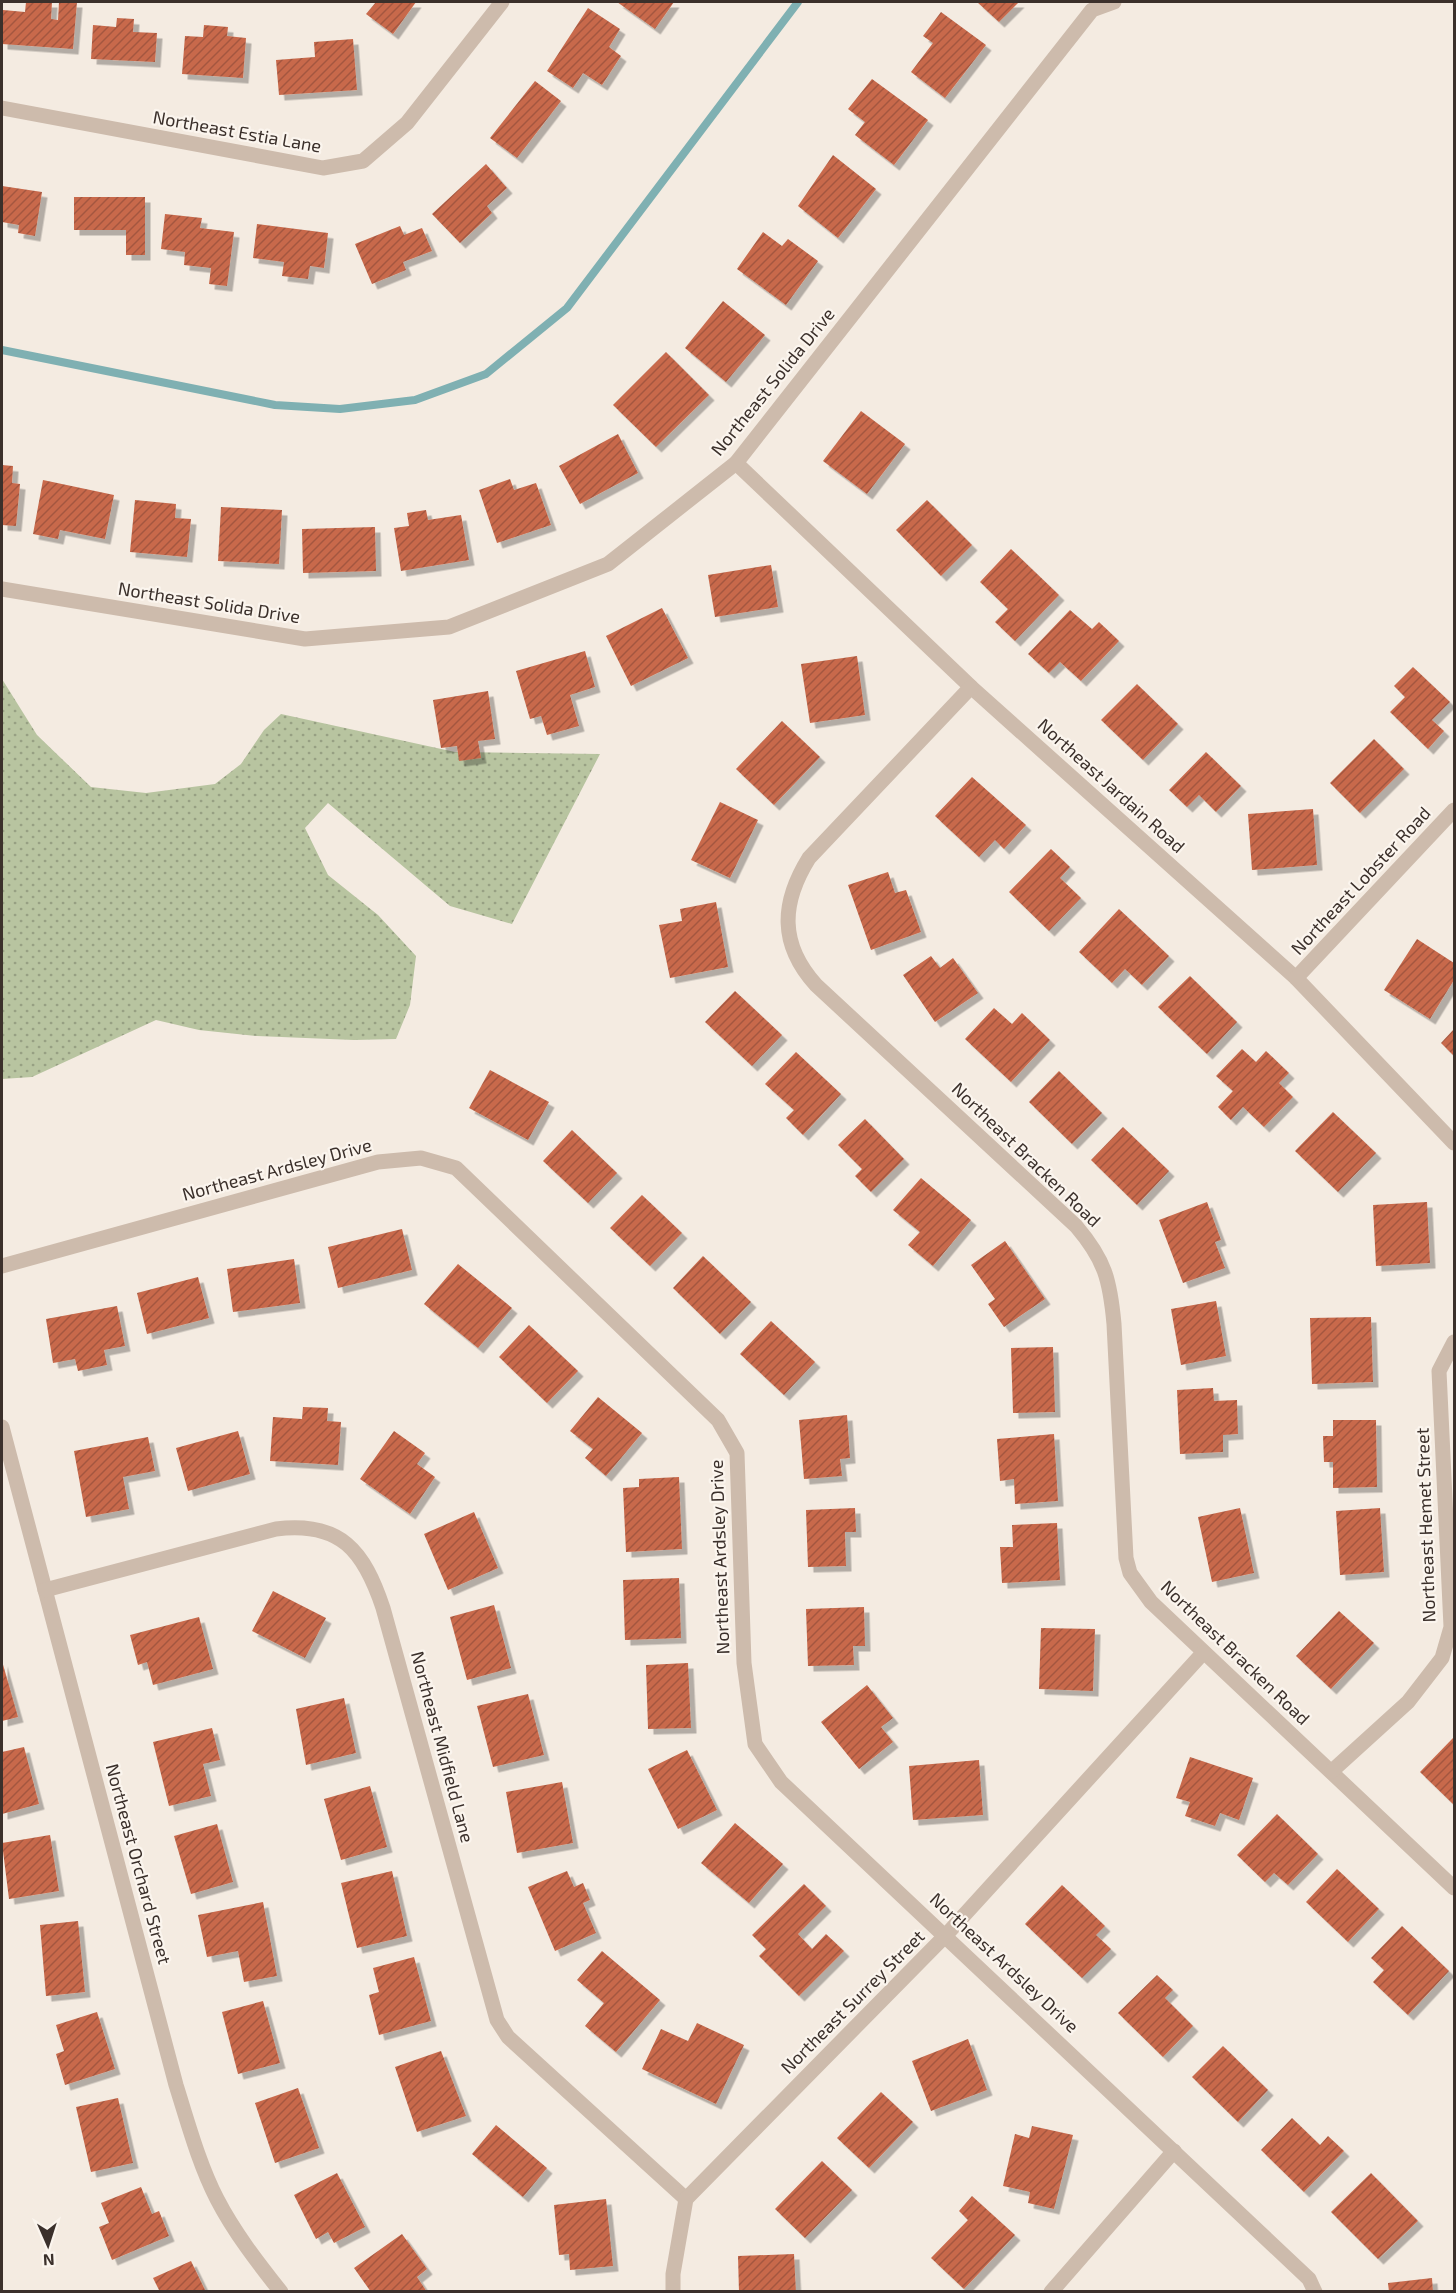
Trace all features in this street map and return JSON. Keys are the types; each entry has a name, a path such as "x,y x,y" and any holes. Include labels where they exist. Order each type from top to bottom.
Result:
{"street":[{"name":"Northeast Estia Lane","path":"2,108 323,168 363,161 407,123 502,2"},
{"name":"Northeast Solida Drive","path":"2,589 305,639 449,627 608,564 736,464 1092,10 1114,2"},
{"name":"Northeast Jardain Road","path":"736,464 972,687 1296,978 1455,1143"},
{"name":"Northeast Bracken Road","path":"972,687 809,858 797,878 791,897 788,936 795,956 816,985 1076,1226 1098,1254 1111,1289 1126,1558 1130,1573 1139,1588 1203,1653 1455,1888"},
{"name":"Northeast Lobster Road","path":"1296,978 1455,810"},
{"name":"Northeast Ardsley Drive","path":"2,1266 378,1162 421,1158 456,1168 718,1420 737,1454 744,1663 754,1744 781,1782 1309,2279 1315,2292"},
{"name":"Northeast Hemet Street","path":"1332,1771 1408,1702 1442,1658 1451,1627 1439,1371 1455,1342"},
{"name":"Northeast Orchard Street","path":"2,1427 176,2085 197,2151 217,2200 248,2248 281,2292"},
{"name":"Northeast Midfield Lane","path":"45,1590 276,1528 296,1526 315,1529 333,1535 356,1550 373,1578 383,1608 497,2020 508,2037 686,2199"},
{"name":"Northeast Surrey Street","path":"686,2199 946,1935 1203,1653"},
{"path":"1051,2292 1174,2151"},
{"path":"673,2292 673,2274 686,2199"}],"green space":[{"path":"2,679 37,735 91,787 146,793 215,784 241,764 264,730 281,714 455,752 600,754 512,924 450,906 328,803 305,828 328,875 378,915 416,956 410,1005 396,1039 354,1040 257,1036 199,1030 156,1020 32,1077 2,1079"}],"building":[{"path":"26,2 52,2 51,19 58,20 59,2 77,2 73,49 2,44 3,10 25,12"},
{"path":"376,2 416,2 393,34 366,14"},
{"path":"617,2 674,2 655,29"},
{"path":"977,2 1019,2 999,22"},
{"path":"588,8 620,29 609,47 621,56 602,85 583,73 573,88 547,71"},
{"path":"941,12 986,45 945,98 911,72 933,43 923,36"},
{"path":"117,18 134,19 133,32 157,33 155,62 91,59 93,25 116,27"},
{"path":"204,25 228,27 227,36 246,38 243,78 182,74 185,36 203,37"},
{"path":"353,39 357,90 279,95 276,60 315,57 314,42"},
{"path":"872,79 928,120 894,165 855,135 865,122 848,109"},
{"path":"535,81 561,101 517,158 490,138"},
{"path":"833,155 876,189 838,238 798,206"},
{"path":"486,164 507,188 487,206 492,213 460,243 432,214"},
{"path":"2,186 42,192 35,236 18,233 19,225 2,222"},
{"path":"74,197 145,197 145,255 126,255 126,230 74,230"},
{"path":"165,214 202,218 200,228 234,232 227,286 209,284 211,268 184,265 185,252 161,249"},
{"path":"257,224 328,233 324,268 310,266 308,279 282,276 284,262 253,258"},
{"path":"400,226 404,235 422,228 432,251 403,262 406,270 372,284 355,244"},
{"path":"763,232 782,246 788,239 818,261 786,305 737,269"},
{"path":"723,301 765,335 726,382 685,348"},
{"path":"666,352 709,395 656,447 613,405"},
{"path":"861,411 905,444 867,494 823,461"},
{"path":"618,434 638,473 580,504 559,466"},
{"path":"2,465 13,466 12,483 20,484 16,526 2,525"},
{"path":"510,479 514,490 536,483 551,525 497,543 479,490"},
{"path":"43,480 114,495 105,539 60,530 58,539 33,534"},
{"path":"135,500 176,504 175,518 191,519 187,557 130,552"},
{"path":"927,500 972,545 941,576 896,530"},
{"path":"221,507 282,510 279,564 218,561"},
{"path":"426,510 428,520 461,515 469,560 401,571 394,528 409,526 407,513"},
{"path":"375,527 376,571 303,573 302,529"},
{"path":"1011,549 1059,595 1015,641 995,622 1008,609 980,582"},
{"path":"771,565 778,607 715,617 708,575"},
{"path":"662,608 688,658 631,686 606,636"},
{"path":"1070,610 1092,629 1099,622 1119,641 1081,681 1060,662 1049,673 1028,654"},
{"path":"585,651 595,687 570,695 579,726 547,735 541,716 530,719 516,671"},
{"path":"857,656 865,715 810,723 801,664"},
{"path":"1413,667 1450,702 1432,720 1444,731 1428,749 1390,712 1405,697 1394,686"},
{"path":"1137,684 1178,724 1143,760 1101,720"},
{"path":"488,691 495,739 478,741 481,758 459,761 457,746 441,748 433,700"},
{"path":"782,721 820,757 774,805 736,769"},
{"path":"1374,739 1404,769 1360,813 1330,783"},
{"path":"1206,752 1241,786 1216,812 1199,795 1187,807 1169,790"},
{"path":"972,777 1026,825 1004,849 995,840 979,857 935,816"},
{"path":"720,802 758,820 730,878 691,860"},
{"path":"1313,809 1317,865 1252,870 1248,814"},
{"path":"1051,849 1070,867 1060,878 1081,898 1049,931 1009,892"},
{"path":"888,872 895,893 906,890 921,932 871,950 848,885"},
{"path":"716,902 728,967 670,978 659,925 682,921 680,909"},
{"path":"1119,909 1169,956 1142,985 1125,969 1112,983 1079,952"},
{"path":"1417,939 1454,963 1454,980 1430,1019 1384,990"},
{"path":"931,956 940,968 953,958 978,993 935,1022 903,975"},
{"path":"1190,976 1237,1022 1207,1054 1158,1007"},
{"path":"735,991 782,1035 752,1066 705,1022"},
{"path":"994,1008 1012,1024 1022,1013 1050,1040 1011,1082 965,1039"},
{"path":"1454,1029 1454,1056 1441,1043"},
{"path":"1242,1049 1256,1062 1266,1051 1289,1073 1279,1083 1293,1097 1264,1127 1243,1107 1231,1120 1218,1107 1233,1091 1216,1076"},
{"path":"796,1052 841,1094 803,1135 786,1118 794,1110 765,1084"},
{"path":"490,1070 549,1102 528,1140 469,1108"},
{"path":"1059,1071 1102,1113 1072,1144 1029,1102"},
{"path":"1333,1112 1376,1153 1338,1192 1295,1151"},
{"path":"865,1119 904,1159 871,1192 855,1176 862,1169 838,1145"},
{"path":"1123,1127 1169,1171 1137,1205 1091,1160"},
{"path":"572,1130 617,1173 588,1203 543,1161"},
{"path":"921,1178 971,1220 933,1266 908,1245 920,1232 893,1210"},
{"path":"642,1195 682,1233 650,1266 610,1228"},
{"path":"1207,1202 1221,1240 1215,1242 1225,1268 1183,1283 1159,1220"},
{"path":"1427,1202 1430,1263 1376,1266 1373,1205"},
{"path":"402,1229 412,1270 338,1288 328,1247"},
{"path":"1005,1241 1045,1299 1004,1327 988,1304 995,1299 971,1265"},
{"path":"703,1256 751,1302 720,1334 673,1288"},
{"path":"294,1259 300,1303 233,1312 227,1269"},
{"path":"458,1264 512,1308 478,1348 424,1304"},
{"path":"198,1277 209,1318 147,1334 137,1293"},
{"path":"1216,1301 1226,1356 1181,1365 1171,1309"},
{"path":"117,1306 125,1346 104,1350 107,1365 78,1371 75,1359 53,1363 46,1319"},
{"path":"1371,1317 1373,1382 1312,1384 1310,1318"},
{"path":"771,1321 815,1362 784,1395 740,1354"},
{"path":"529,1325 578,1371 547,1403 499,1357"},
{"path":"1053,1347 1055,1412 1013,1413 1011,1348"},
{"path":"1213,1388 1214,1401 1237,1400 1238,1434 1223,1435 1223,1452 1180,1454 1177,1390"},
{"path":"598,1397 642,1433 606,1476 585,1458 593,1449 570,1431"},
{"path":"303,1407 328,1408 327,1421 341,1422 338,1465 270,1461 273,1417 302,1419"},
{"path":"847,1415 850,1458 840,1459 842,1476 804,1479 799,1420"},
{"path":"1333,1420 1376,1420 1377,1487 1333,1488 1333,1462 1324,1462 1323,1436 1333,1436"},
{"path":"238,1431 250,1474 188,1491 176,1448"},
{"path":"394,1431 425,1453 417,1464 435,1477 410,1514 360,1479"},
{"path":"1054,1434 1058,1501 1015,1504 1014,1479 1000,1481 997,1439"},
{"path":"148,1437 155,1471 123,1477 129,1509 86,1517 74,1451"},
{"path":"679,1477 682,1549 626,1552 623,1488 639,1487 639,1479"},
{"path":"855,1508 856,1532 845,1532 846,1566 808,1567 806,1510"},
{"path":"1240,1508 1254,1573 1212,1582 1198,1517"},
{"path":"1380,1508 1384,1572 1340,1575 1336,1511"},
{"path":"474,1512 498,1568 448,1590 424,1534"},
{"path":"1057,1523 1060,1580 1002,1583 1000,1547 1013,1547 1012,1525"},
{"path":"679,1578 681,1638 625,1640 623,1580"},
{"path":"273,1591 326,1618 305,1658 252,1631"},
{"path":"494,1605 511,1668 467,1680 450,1617"},
{"path":"864,1607 865,1646 853,1646 854,1665 808,1666 806,1609"},
{"path":"1339,1611 1374,1643 1331,1689 1296,1656"},
{"path":"199,1617 213,1669 153,1685 147,1662 138,1665 130,1635"},
{"path":"1041,1628 1095,1629 1093,1691 1039,1689"},
{"path":"2,1661 18,1717 2,1721"},
{"path":"688,1663 691,1728 648,1729 646,1665"},
{"path":"867,1685 893,1718 881,1727 893,1742 859,1769 821,1722"},
{"path":"528,1694 544,1755 493,1767 477,1706"},
{"path":"344,1698 356,1753 306,1765 296,1709"},
{"path":"212,1728 220,1760 203,1764 211,1796 169,1806 153,1742"},
{"path":"1454,1739 1454,1805 1420,1772"},
{"path":"24,1747 39,1804 2,1814 2,1752"},
{"path":"687,1750 717,1810 678,1829 648,1769"},
{"path":"1190,1757 1253,1778 1239,1820 1220,1813 1215,1826 1185,1816 1190,1802 1176,1798"},
{"path":"979,1760 983,1815 913,1820 909,1766"},
{"path":"562,1782 573,1843 517,1853 506,1792"},
{"path":"370,1786 387,1847 341,1860 324,1799"},
{"path":"1277,1814 1318,1854 1288,1885 1274,1873 1265,1882 1237,1855"},
{"path":"735,1823 783,1864 749,1903 701,1863"},
{"path":"217,1824 233,1882 191,1894 174,1836"},
{"path":"50,1835 59,1891 9,1899 2,1843"},
{"path":"1337,1869 1379,1909 1348,1942 1306,1902"},
{"path":"392,1871 407,1936 357,1948 341,1883"},
{"path":"567,1871 574,1887 583,1883 590,1900 583,1903 596,1933 555,1951 528,1887"},
{"path":"804,1884 826,1906 798,1934 812,1949 826,1934 844,1951 799,1996 759,1956 766,1949 752,1935"},
{"path":"1062,1885 1105,1926 1096,1935 1111,1949 1082,1978 1025,1924"},
{"path":"263,1902 277,1976 244,1982 238,1951 207,1957 198,1915"},
{"path":"78,1921 85,1992 46,1996 40,1925"},
{"path":"1402,1926 1449,1971 1408,2015 1373,1982 1384,1970 1371,1958"},
{"path":"602,1951 660,2000 616,2052 585,2026 604,2003 577,1980"},
{"path":"414,1957 431,2021 379,2035 369,1995 379,1992 373,1968"},
{"path":"1157,1975 1173,1990 1165,1998 1193,2026 1163,2057 1118,2013"},
{"path":"263,2001 280,2063 238,2074 222,2012"},
{"path":"97,2012 115,2069 65,2085 56,2054 64,2051 56,2025"},
{"path":"697,2023 744,2045 716,2104 642,2069 661,2029 688,2041"},
{"path":"968,2039 987,2090 931,2111 912,2061"},
{"path":"1223,2046 1268,2090 1238,2122 1192,2077"},
{"path":"441,2051 466,2116 417,2132 395,2067"},
{"path":"298,2088 319,2148 275,2163 255,2103"},
{"path":"881,2092 913,2122 869,2168 837,2138"},
{"path":"118,2098 133,2163 91,2172 76,2107"},
{"path":"1292,2118 1320,2145 1328,2136 1344,2151 1304,2192 1261,2150"},
{"path":"496,2125 547,2168 523,2197 472,2154"},
{"path":"1032,2126 1073,2135 1054,2209 1028,2203 1030,2192 1003,2186 1015,2134 1029,2138"},
{"path":"822,2161 852,2190 805,2238 775,2209"},
{"path":"337,2173 365,2227 334,2243 328,2232 316,2239 294,2195"},
{"path":"1371,2173 1418,2221 1378,2259 1331,2212"},
{"path":"141,2187 152,2214 159,2211 169,2236 112,2260 99,2227 109,2223 101,2203"},
{"path":"972,2196 1015,2235 964,2289 931,2258 968,2220 959,2211"},
{"path":"606,2199 613,2266 570,2270 569,2254 559,2255 554,2205"},
{"path":"402,2234 427,2269 417,2277 427,2292 371,2292 354,2268"},
{"path":"794,2254 796,2292 739,2292 738,2256"},
{"path":"191,2261 206,2292 160,2292 153,2278"},
{"path":"1432,2278 1433,2292 1389,2292 1388,2283"}],"waterway":[{"path":"2,350 275,405 340,409 415,400 486,374 567,308 798,2"}]}
